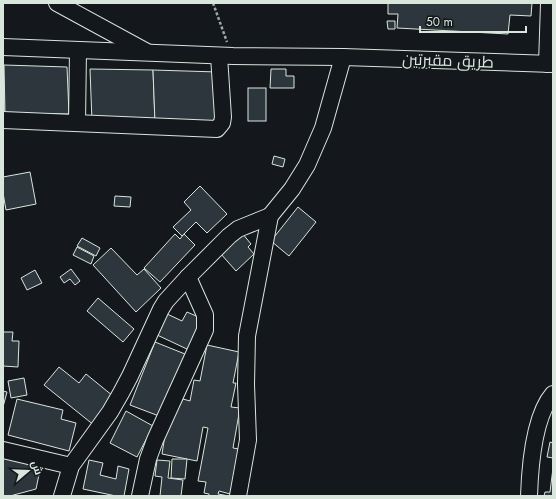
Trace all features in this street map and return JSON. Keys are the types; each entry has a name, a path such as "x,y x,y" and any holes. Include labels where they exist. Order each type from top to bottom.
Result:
{"street":[{"path":"57,3 150,53"},
{"path":"550,3 550,64"},
{"name":"طريق مقبرتين","path":"3,48 226,56 343,57 550,64"},
{"path":"77,123 78,50"},
{"path":"3,120 217,129 222,123 223,117 226,56"},
{"path":"238,496 248,440 246,384 247,336 270,216 292,189 307,165 323,128 343,57"},
{"path":"62,496 71,466 110,412 121,393 166,301 229,236 238,229 270,216"},
{"path":"140,496 148,459 155,440 205,330 206,322 204,315 188,277"},
{"path":"529,496 530,477 538,428 542,413 549,398 553,394"},
{"path":"3,450 71,466"}],"path":[{"path":"213,3 226,56"}],"building":[{"path":"388,3 532,3 531,16 510,15 508,34 397,28 398,14 388,14"},
{"path":"387,21 395,21 395,29 388,29"},
{"path":"4,65 5,113 3,113"},
{"path":"4,65 67,67 69,114 5,113"},
{"path":"90,69 153,70 155,123 92,122"},
{"path":"271,69 286,69 286,76 294,76 294,88 270,88"},
{"path":"153,70 218,72 219,124 155,123"},
{"path":"248,88 266,88 266,121 248,121"},
{"path":"274,156 285,159 283,167 272,164"},
{"path":"30,172 36,204 6,210 3,193 3,177"},
{"path":"200,186 227,214 207,233 196,222 182,236 173,227 191,210 184,202"},
{"path":"115,196 131,197 130,207 114,206"},
{"path":"298,207 316,222 289,256 271,241"},
{"path":"242,233 251,244 248,247 254,254 236,271 220,253"},
{"path":"175,234 180,239 184,234 195,245 160,282 144,268"},
{"path":"82,238 100,248 96,256 77,246"},
{"path":"77,247 94,256 91,264 73,255"},
{"path":"111,248 137,275 144,269 161,288 136,312 93,265"},
{"path":"71,269 80,281 75,285 70,279 64,283 60,277"},
{"path":"35,270 42,283 27,290 21,278"},
{"path":"98,298 134,329 123,342 87,311"},
{"path":"187,312 203,319 189,350 155,334 165,313 182,321"},
{"path":"3,332 13,332 12,341 19,341 18,367 3,366"},
{"path":"155,342 185,354 159,416 130,405"},
{"path":"207,345 239,352 233,383 236,383 231,407 240,408 233,448 239,449 230,494 219,491 218,494 229,496 209,496 209,494 204,493 206,482 198,481 208,428 203,427 197,461 162,454 166,429 183,399 190,401 194,380 200,381"},
{"path":"59,367 79,383 86,374 113,396 95,426 44,385"},
{"path":"24,378 27,395 11,398 8,381"},
{"path":"3,391 7,392 3,407"},
{"path":"17,399 63,410 61,419 76,423 69,451 8,435"},
{"path":"126,411 153,426 137,457 110,443"},
{"path":"550,442 553,443 553,458 547,457"},
{"path":"16,455 41,465 36,489 10,496 3,496 3,459"},
{"path":"172,459 187,459 185,479 171,478"},
{"path":"89,460 103,463 100,475 116,479 118,466 129,469 124,496 116,496 83,489"},
{"path":"157,460 170,461 168,478 183,480 181,496 160,496 162,477 155,476"},
{"path":"553,468 553,496 544,496 545,492 550,492"}]}
